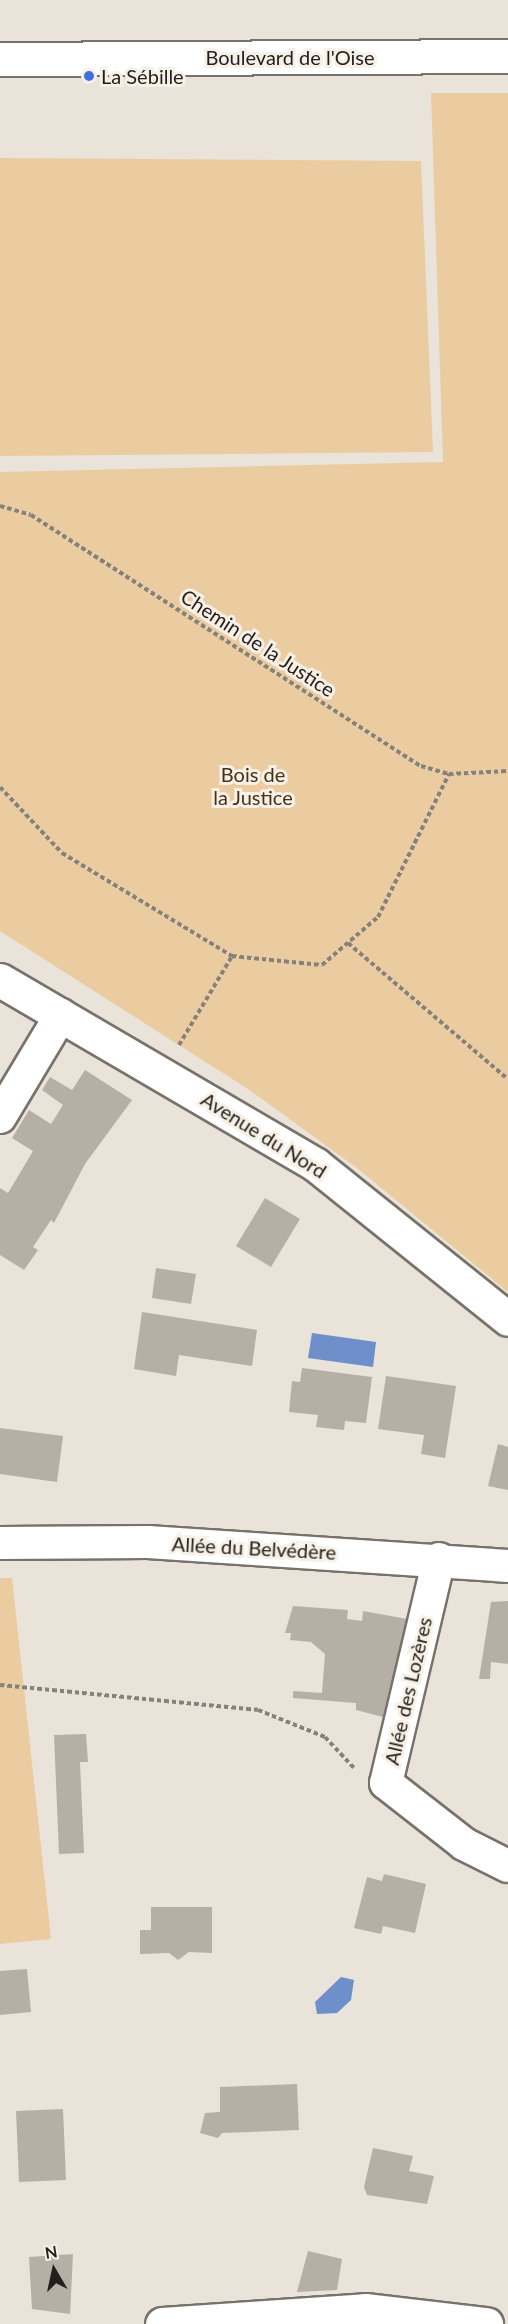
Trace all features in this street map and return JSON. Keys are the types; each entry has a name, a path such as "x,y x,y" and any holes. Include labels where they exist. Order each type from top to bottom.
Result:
{"street":[{"name":"Boulevard de l'Oise","path":"0,59 508,56"},
{"name":"Avenue du Nord","path":"0,980 316,1165 508,1319"},
{"path":"0,1117 61,1015"},
{"name":"Allée du Belvédère","path":"0,1543 148,1542 439,1559 508,1566"},
{"name":"Allée des Lozères","path":"439,1559 386,1783 464,1844 508,1866"},
{"path":"162,2324 365,2310 486,2324"}],"path":[{"name":"Chemin de la Justice","path":"0,506 32,515 421,766 449,774 508,771"},
{"path":"0,787 62,853 232,956 321,965 378,917 449,774"},
{"path":"348,943 508,1079"},
{"path":"176,1049 232,956"},
{"path":"0,1684 258,1710 325,1737 359,1772 386,1783"}],"green space":[{"name":"Bois de la Justice","path":"431,93 508,93 508,1292 357,1168 251,1091 0,931 0,472 443,462"},
{"path":"0,158 421,161 433,452 0,456"},
{"path":"0,1578 12,1578 51,1939 0,1944"}],"water":[{"path":"312,1333 376,1342 373,1367 308,1358"},
{"path":"341,1977 354,1980 351,2000 337,2013 317,2014 315,2002"}],"building":[{"path":"85,1070 132,1100 85,1164 54,1223 51,1220 33,1247 38,1250 24,1270 0,1255 0,1188 8,1193 33,1151 12,1138 29,1110 51,1124 63,1105 42,1090 50,1077 72,1090"},
{"path":"265,1198 300,1219 271,1267 236,1246"},
{"path":"156,1268 196,1274 191,1304 152,1298"},
{"path":"142,1312 257,1330 252,1366 179,1355 176,1376 134,1369"},
{"path":"302,1368 372,1377 366,1423 345,1421 344,1430 316,1427 318,1415 289,1412 292,1381 300,1382"},
{"path":"386,1376 456,1386 445,1458 421,1454 424,1435 378,1429"},
{"path":"0,1428 63,1436 57,1482 0,1474"},
{"path":"498,1444 508,1447 508,1490 488,1486"},
{"path":"508,1601 508,1664 491,1662 490,1679 479,1679 491,1602"},
{"path":"293,1606 348,1610 347,1619 362,1621 363,1611 407,1619 383,1717 356,1710 356,1703 293,1698 293,1691 322,1693 325,1654 311,1642 290,1640 291,1633 285,1633"},
{"path":"86,1734 88,1762 80,1762 84,1853 59,1854 54,1735"},
{"path":"384,1874 426,1884 415,1933 383,1926 381,1934 354,1928 367,1877 382,1881"},
{"path":"151,1907 212,1907 212,1953 189,1952 178,1960 169,1953 140,1954 140,1930 151,1930"},
{"path":"27,1969 31,2012 0,2015 0,1971"},
{"path":"297,2084 299,2130 222,2133 218,2138 200,2133 205,2113 220,2112 220,2087"},
{"path":"63,2109 66,2180 19,2182 16,2111"},
{"path":"373,2148 413,2156 409,2171 434,2176 427,2204 367,2195 364,2187"},
{"path":"308,2251 342,2259 337,2290 297,2292"},
{"path":"73,2254 70,2314 32,2309 29,2257"}],"place":[{"name":"La Sébille","path":"89,76"}]}
